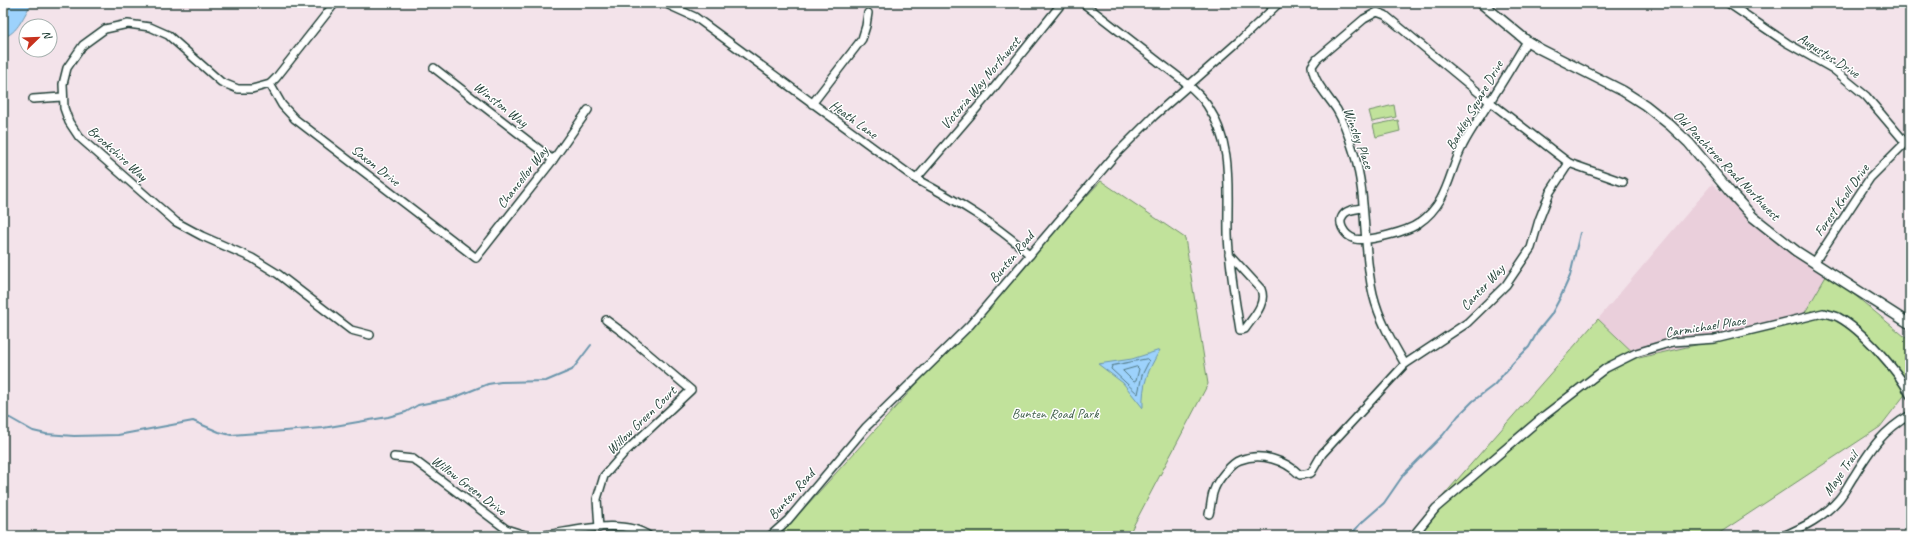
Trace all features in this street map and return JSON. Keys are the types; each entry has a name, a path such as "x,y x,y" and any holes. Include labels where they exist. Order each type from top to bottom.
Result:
{"main road":[{"name":"Old Peachtree Road Northwest","path":"1481,3 1527,41 1560,61 1623,91 1670,125 1689,143 1753,217 1814,263 1910,324"}],"street":[{"path":"270,84 334,3"},
{"name":"Heath Lane","path":"664,3 695,17 916,179 971,211 1010,237 1030,255"},
{"name":"Victoria Way Northwest","path":"916,179 989,94 1062,3"},
{"path":"1083,3 1188,85 1206,104 1217,124 1224,145 1229,180 1230,254 1240,330 1245,329 1263,302 1264,296 1261,289 1230,254"},
{"name":"Bunten Road","path":"770,536 788,520 866,427 970,325 1115,155 1154,116 1239,41 1279,3"},
{"name":"Augustus Drive","path":"1728,3 1786,43 1833,69 1866,96 1908,140"},
{"name":"Winsley Place","path":"1405,364 1387,333 1373,295 1365,239 1360,174 1352,148 1338,111 1313,75 1312,66 1317,59 1364,19 1377,12 1385,15 1490,102 1569,163 1623,182"},
{"path":"812,104 862,39 868,13"},
{"name":"Brookshire Way","path":"270,84 252,89 238,89 221,82 168,35 150,27 128,24 106,29 83,45 67,68 63,84 62,97 69,122 79,137 176,222 202,236 252,258 278,274 351,330 370,335"},
{"name":"Barkley Square Drive","path":"1363,208 1353,209 1345,213 1342,219 1342,228 1347,235 1356,239 1365,239 1393,234 1419,224 1427,216 1445,192 1464,144 1527,41"},
{"name":"Winston Way","path":"434,68 553,160"},
{"name":"Saxon Drive","path":"270,84 282,105 295,120 476,258"},
{"path":"33,99 62,97"},
{"name":"Chancellor Way","path":"476,258 553,160 588,110"},
{"name":"Forest Knoll Drive","path":"1814,263 1870,178 1908,140"},
{"name":"Canter Way","path":"1209,514 1213,490 1224,474 1239,460 1273,458 1292,467 1300,475 1311,473 1322,454 1405,364 1467,323 1506,284 1530,248 1550,192 1569,163"},
{"name":"Carmichael Place","path":"1413,536 1436,508 1545,415 1606,368 1636,353 1673,342 1716,339 1823,313 1837,316 1852,326 1881,354 1905,384 1910,395"},
{"name":"Willow Green Court","path":"599,528 597,499 604,476 624,453 691,390 625,334 606,320"},
{"name":"Maye Trail","path":"1783,536 1818,520 1826,513 1840,499 1880,437 1910,415"},
{"name":"Willow Green Drive","path":"394,457 413,459 506,529 528,536"},
{"path":"537,536 599,528 629,527 640,530 649,536"}],"shaded area":[{"path":"1712,184 1767,230 1828,273 1800,321 1639,358 1598,319"}],"green space":[{"path":"1394,105 1396,117 1372,122 1369,111"},
{"path":"1398,120 1400,131 1376,137 1373,125"},
{"name":"Bunten Road Park","path":"1101,181 1185,238 1208,384 1128,536 779,536 980,314 997,291"},
{"path":"1828,273 1910,341 1910,388 1880,427 1715,536 1408,536 1598,319 1639,358 1800,321"}],"water":[{"path":"3,3 32,3 23,18 18,18 17,28 13,32 3,37"},
{"path":"1160,350 1152,364 1145,384 1143,408 1123,383 1098,364 1132,359"}],"waterway":[{"path":"1350,536 1360,524 1384,503 1404,474 1443,435 1458,416 1473,401 1494,385 1529,347 1538,331 1551,315 1570,276 1580,233"},
{"path":"3,417 10,418 33,431 46,434 74,436 118,435 193,421 219,432 231,435 323,428 388,417 406,412 418,405 453,398 488,384 501,382 546,381 572,370 591,345"}]}
